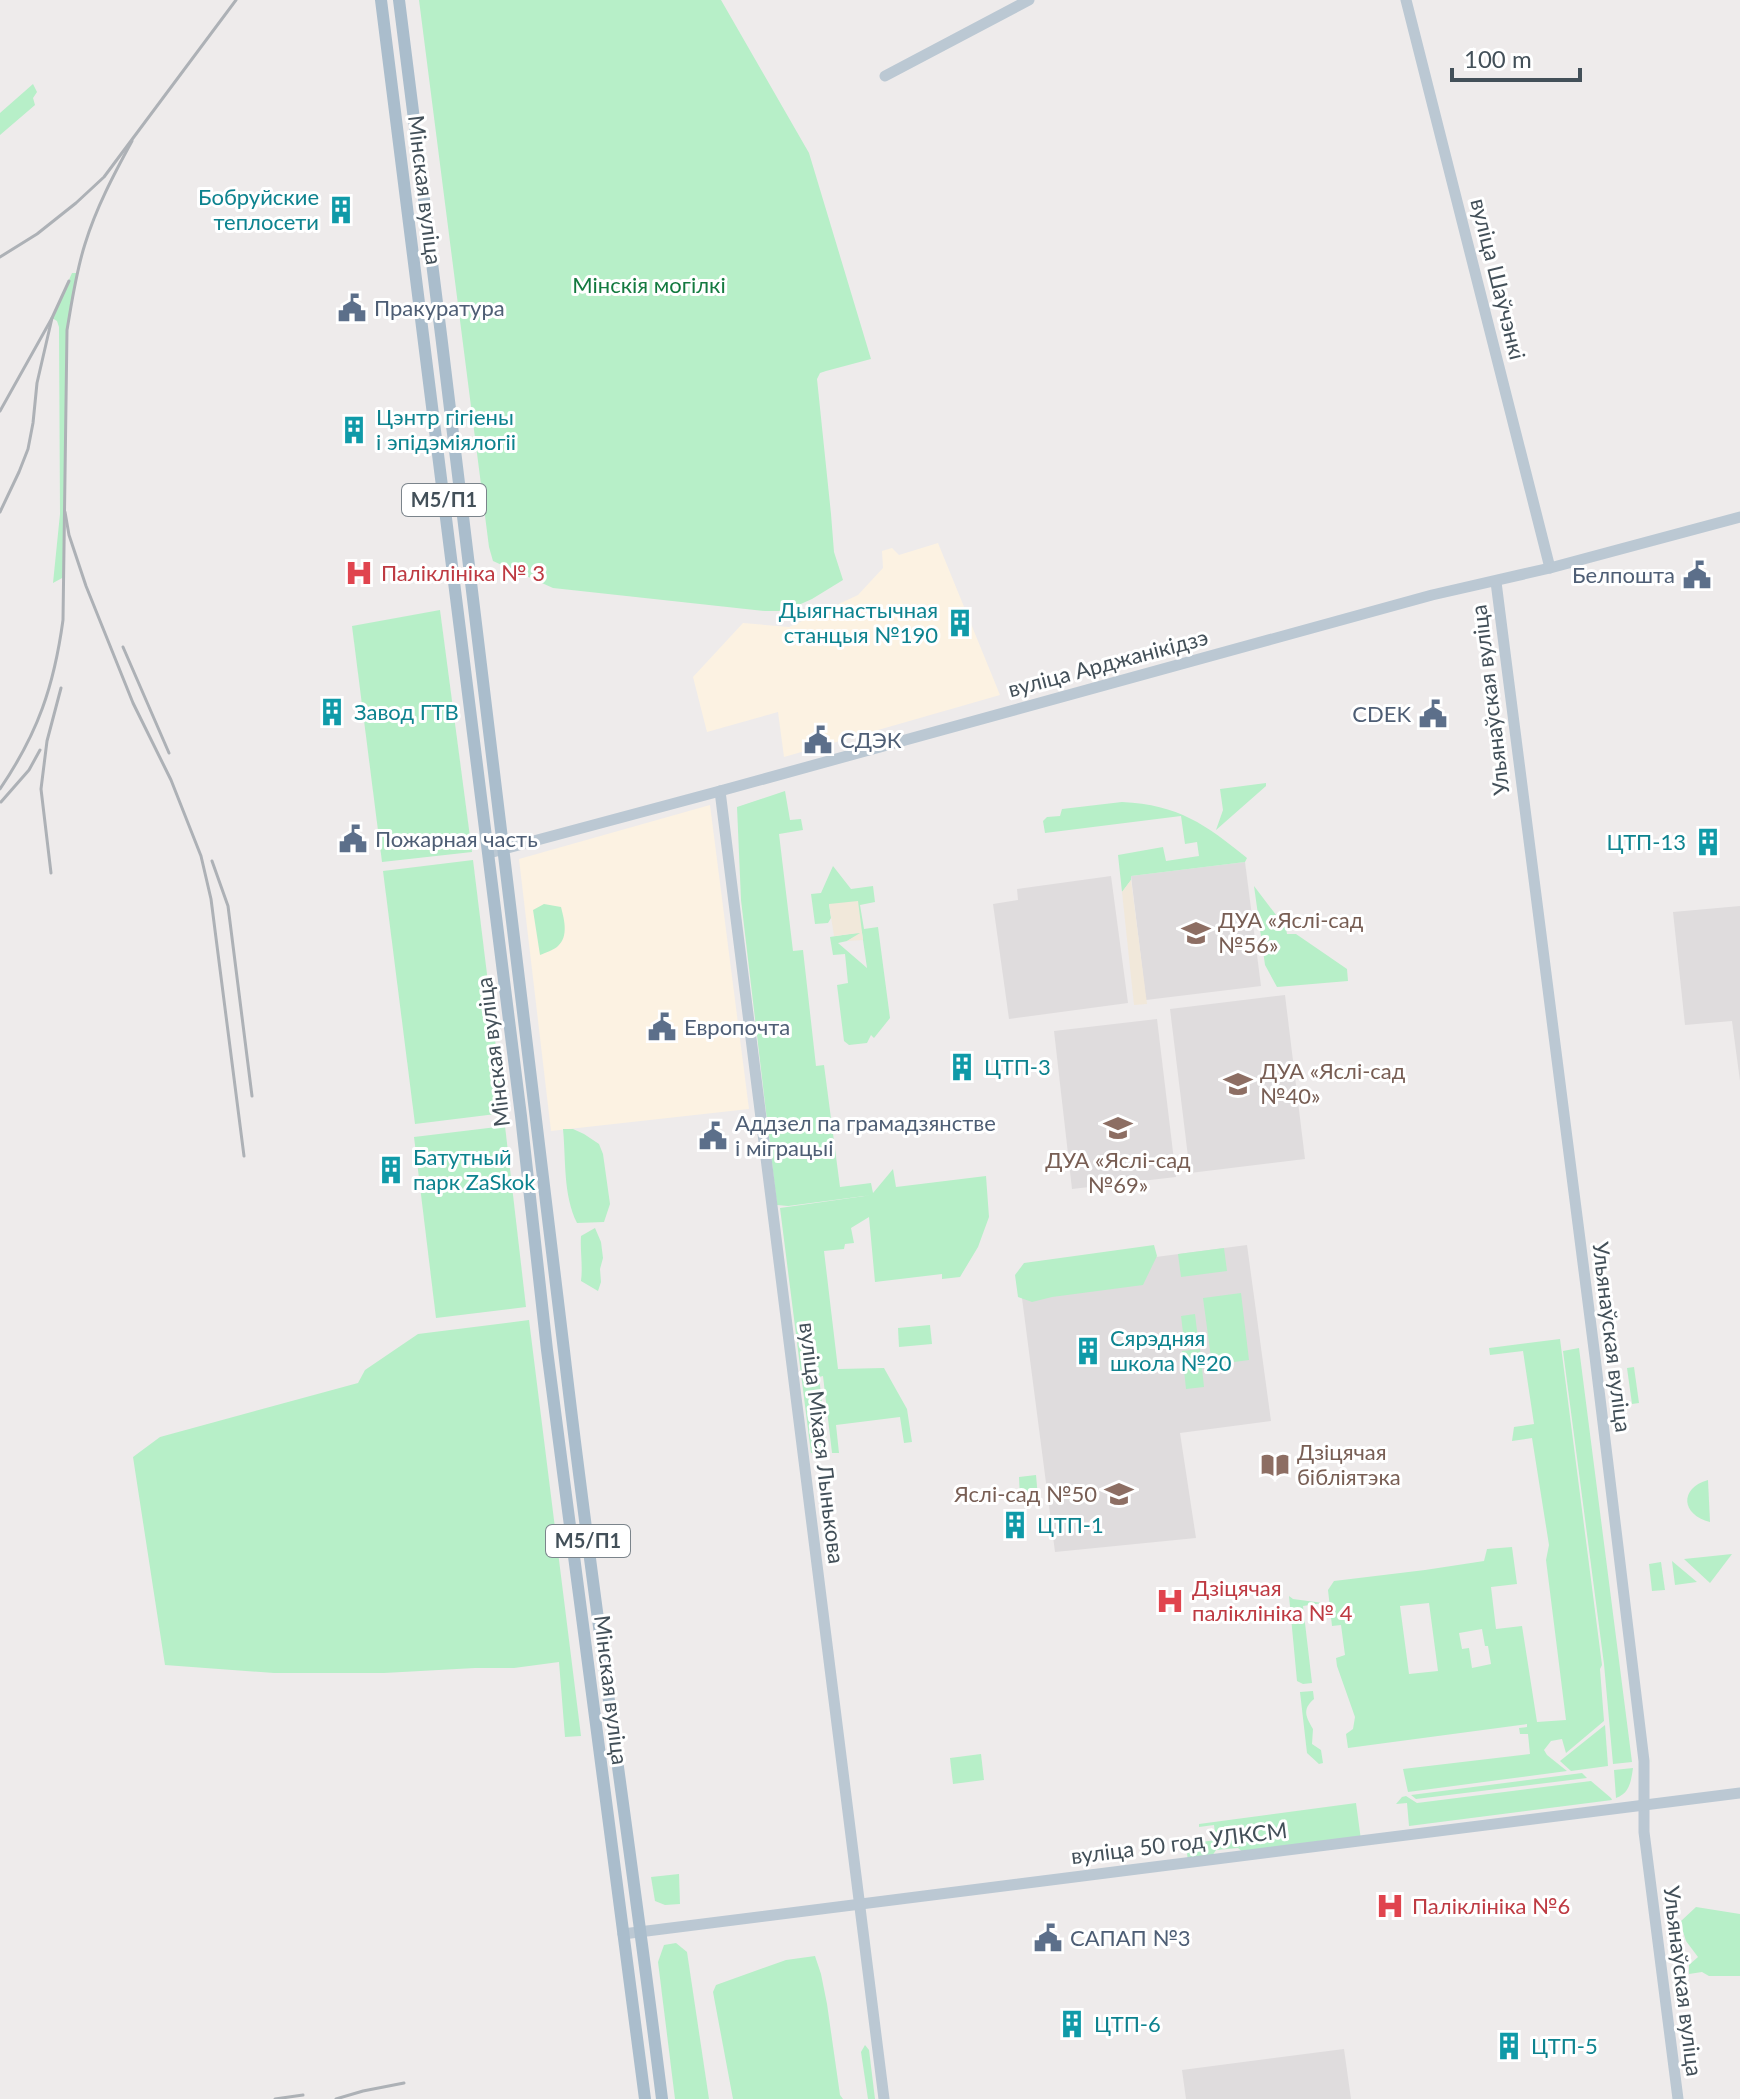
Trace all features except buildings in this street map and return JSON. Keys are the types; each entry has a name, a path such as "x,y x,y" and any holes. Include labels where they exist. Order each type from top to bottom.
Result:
{"main road":[{"name":"Мінская вуліца","path":"381,0 597,1741 645,2099"},
{"name":"Мінская вуліца","path":"399,0 613,1739 662,2099"},
{"path":"885,76 1029,0"},
{"name":"вуліца Шаўчэнкі","path":"1406,0 1550,568"},
{"name":"вуліца Арджанікідзэ","path":"489,853 1432,595 1496,582 1740,517"},
{"name":"Ульянаўская вуліца","path":"1496,582 1644,1761 1644,1832 1678,2099"},
{"name":"вуліца Міхася Лынькова","path":"720,791 884,2099"},
{"path":"535,1243 542,1248 551,1240"},
{"path":"597,1741 613,1739"},
{"name":"вуліца 50 год УЛКСМ","path":"623,1934 1740,1793"}],"shaded area":[{"path":"938,543 1000,695 784,757 778,712 707,732 693,677 743,623 789,627 858,595 883,568 882,551 892,548 899,555"},
{"path":"710,805 749,1109 551,1131 519,859"},
{"name":"ДУА «Яслі-сад №56»","path":"1245,862 1261,986 1146,1000 1131,876"},
{"path":"1111,876 1128,1003 1009,1019 993,904 1018,900 1017,889"},
{"path":"1740,906 1740,1081 1732,1021 1685,1025 1673,912"},
{"name":"ДУА «Яслі-сад №40»","path":"1285,995 1305,1159 1190,1173 1170,1009"},
{"name":"ДУА «Яслі-сад №69»","path":"1157,1019 1176,1177 1072,1189 1054,1031"},
{"path":"1247,1245 1271,1421 1180,1433 1196,1538 1055,1552 1019,1275"},
{"path":"1344,2049 1351,2099 1186,2099 1182,2070"}],"green space":[{"name":"Мінскія могілкі","path":"419,0 721,0 809,153 871,359 820,373 817,379 834,552 843,580 785,611 765,611 553,588 493,561"},
{"path":"33,84 37,92 33,98 35,105 0,135 0,113"},
{"path":"72,273 77,273 67,330 64,577 53,583 60,514 59,327 52,318"},
{"path":"440,610 472,852 382,862 352,626"},
{"path":"1266,783 1216,830 1223,810 1220,789"},
{"path":"785,791 790,820 801,819 803,830 779,834 793,951 803,950 816,1066 824,1065 840,1187 871,1183 873,1193 893,1169 896,1187 986,1176 989,1217 978,1247 960,1277 942,1279 942,1274 875,1282 869,1217 851,1228 854,1243 845,1244 844,1249 824,1251 838,1369 884,1368 907,1409 912,1442 904,1443 900,1417 836,1425 839,1453 832,1453 823,1376 819,1377 828,1453 811,1453 780,1208 872,1195 777,1205 741,900 737,807"},
{"path":"1122,802 1160,807 1190,818 1247,858 1245,862 1131,876 1122,892 1118,855 1163,847 1166,861 1199,856 1197,842 1185,844 1181,816 1045,833 1043,821 1047,817 1060,816 1062,809"},
{"path":"473,860 504,1113 415,1124 383,871"},
{"path":"833,866 851,889 873,886 875,902 860,905 864,929 878,927 890,1018 874,1038 871,1035 867,1043 849,1045 844,1041 837,985 848,983 845,954 833,955 830,937 862,932 829,904 831,918 828,923 815,924 811,894 821,893","holes":["862,933 867,968 838,943"]},
{"path":"1254,886 1286,928 1287,934 1296,934 1347,969 1348,981 1277,987 1265,965"},
{"path":"544,904 561,907 565,932 558,946 540,955 533,910"},
{"path":"505,1126 526,1307 436,1318 414,1137"},
{"path":"563,1129 573,1129 599,1144 610,1204 604,1222 577,1223 567,1189"},
{"path":"595,1228 603,1258 598,1291 581,1281 581,1236"},
{"path":"1154,1245 1157,1256 1143,1285 1032,1302 1018,1297 1015,1275 1024,1263"},
{"path":"1224,1248 1227,1271 1181,1277 1178,1254"},
{"path":"1241,1293 1249,1360 1212,1365 1203,1298"},
{"path":"1195,1314 1198,1339 1184,1341 1181,1316"},
{"path":"529,1320 581,1736 565,1737 559,1662 514,1668 384,1673 274,1673 165,1665 133,1457 160,1437 358,1383 365,1370 418,1334"},
{"path":"930,1325 932,1344 899,1347 898,1328"},
{"path":"1560,1339 1602,1665 1604,1721 1566,1753 1562,1739 1551,1741 1544,1750 1567,1771 1408,1792 1403,1769 1530,1754 1528,1734 1520,1734 1519,1728 1527,1727 1527,1724 1348,1748 1346,1734 1353,1729 1355,1717 1337,1666 1336,1658 1345,1655 1341,1625 1332,1626 1328,1590 1334,1581 1484,1561 1487,1549 1512,1547 1517,1584 1491,1587 1496,1629 1522,1626 1537,1722 1566,1720 1546,1560 1549,1545 1532,1438 1512,1441 1514,1427 1534,1424 1523,1351 1490,1355 1489,1348","holes":["1429,1603 1438,1671 1409,1674 1400,1606","1482,1629 1491,1664 1472,1668 1469,1648 1462,1649 1459,1633"]},
{"path":"1579,1348 1632,1762 1613,1764 1604,1664 1563,1351"},
{"path":"1200,1349 1204,1387 1186,1389 1182,1351"},
{"path":"1634,1367 1639,1403 1632,1404 1627,1368"},
{"path":"1036,1475 1038,1498 1020,1499 1019,1477"},
{"path":"1708,1480 1710,1522 1693,1514 1687,1501 1692,1489"},
{"path":"1732,1554 1710,1583 1684,1559"},
{"path":"1672,1561 1697,1582 1675,1585"},
{"path":"1661,1562 1665,1590 1652,1591 1649,1564"},
{"path":"1289,1596 1323,1603 1303,1606 1312,1683 1297,1681"},
{"path":"1313,1691 1314,1699 1306,1714 1313,1729 1312,1744 1321,1750 1323,1763 1319,1764 1307,1753 1300,1692"},
{"path":"1605,1725 1608,1766 1571,1771 1560,1761"},
{"path":"981,1754 984,1780 953,1784 950,1758"},
{"path":"1633,1768 1627,1790 1616,1798 1614,1770"},
{"path":"1582,1773 1587,1778 1416,1799 1411,1795"},
{"path":"1591,1781 1612,1800 1409,1826 1407,1803 1396,1804 1406,1796 1417,1803"},
{"path":"1356,1803 1361,1840 1246,1855 1238,1848 1216,1850 1210,1859 1188,1862 1186,1844 1216,1840 1214,1825 1199,1827 1199,1824"},
{"path":"679,1874 680,1904 665,1905 655,1901 651,1877"},
{"path":"1696,1907 1740,1914 1740,1976 1709,1976 1702,1972 1689,1974 1689,1965 1698,1957 1686,1941 1680,1922"},
{"path":"676,1943 687,1952 709,2099 675,2099 658,1962 664,1945"},
{"path":"815,1956 827,2004 843,2099 733,2099 713,1992 716,1985 786,1960"},
{"path":"865,2045 869,2050 875,2099 868,2099 861,2052"}],"sand":[{"path":"1131,880 1147,1004 1134,1005 1122,892"},
{"path":"858,901 863,940 847,941 860,933 834,936 829,904"}],"railway":[{"path":"0,257 37,234 104,177 236,0"},
{"path":"0,789 34,728 55,666 63,620 67,330 89,231 132,141"},
{"path":"0,411 69,281"},
{"path":"0,512 28,449 37,383 52,318"},
{"path":"65,512 69,535 86,586 133,703 171,780 201,856 211,899 244,1156"},
{"path":"123,647 169,753"},
{"path":"51,873 41,789 47,741 61,688"},
{"path":"1,802 29,770 40,750"},
{"path":"212,861 228,906 252,1096"},
{"path":"336,2099 404,2083"},
{"path":"275,2099 303,2095"}],"place":[{"name":"Бобруйские теплосети","path":"341,210"},
{"name":"Пракуратура","path":"352,308"},
{"name":"Цэнтр гігіены і эпідэміялогіі","path":"354,430"},
{"name":"Паліклініка № 3","path":"359,573"},
{"name":"Белпошта","path":"1697,575"},
{"name":"Дыягнастычная станцыя №190","path":"960,623"},
{"name":"Завод ГТВ","path":"332,712"},
{"name":"CDEK","path":"1433,714"},
{"name":"СДЭК","path":"818,740"},
{"name":"Пожарная часть","path":"353,839"},
{"name":"ЦТП-13","path":"1708,842"},
{"name":"ДУА «Яслі-сад №56»","path":"1196,933"},
{"name":"Европочта","path":"662,1027"},
{"name":"ЦТП-3","path":"962,1067"},
{"name":"ДУА «Яслі-сад №40»","path":"1238,1084"},
{"name":"ДУА «Яслі-сад №69»","path":"1118,1128"},
{"name":"Аддзел па грамадзянстве і міграцыі","path":"713,1136"},
{"name":"Батутный парк ZaSkok","path":"391,1170"},
{"name":"Сярэдняя школа №20","path":"1088,1351"},
{"name":"Дзіцячая бібліятэка","path":"1275,1465"},
{"name":"Яслі-сад №50","path":"1119,1494"},
{"name":"ЦТП-1","path":"1015,1525"},
{"name":"Дзіцячая паліклініка № 4","path":"1170,1601"},
{"name":"Паліклініка №6","path":"1390,1906"},
{"name":"САПАП №3","path":"1048,1938"},
{"name":"ЦТП-6","path":"1072,2024"},
{"name":"ЦТП-5","path":"1509,2046"}]}
